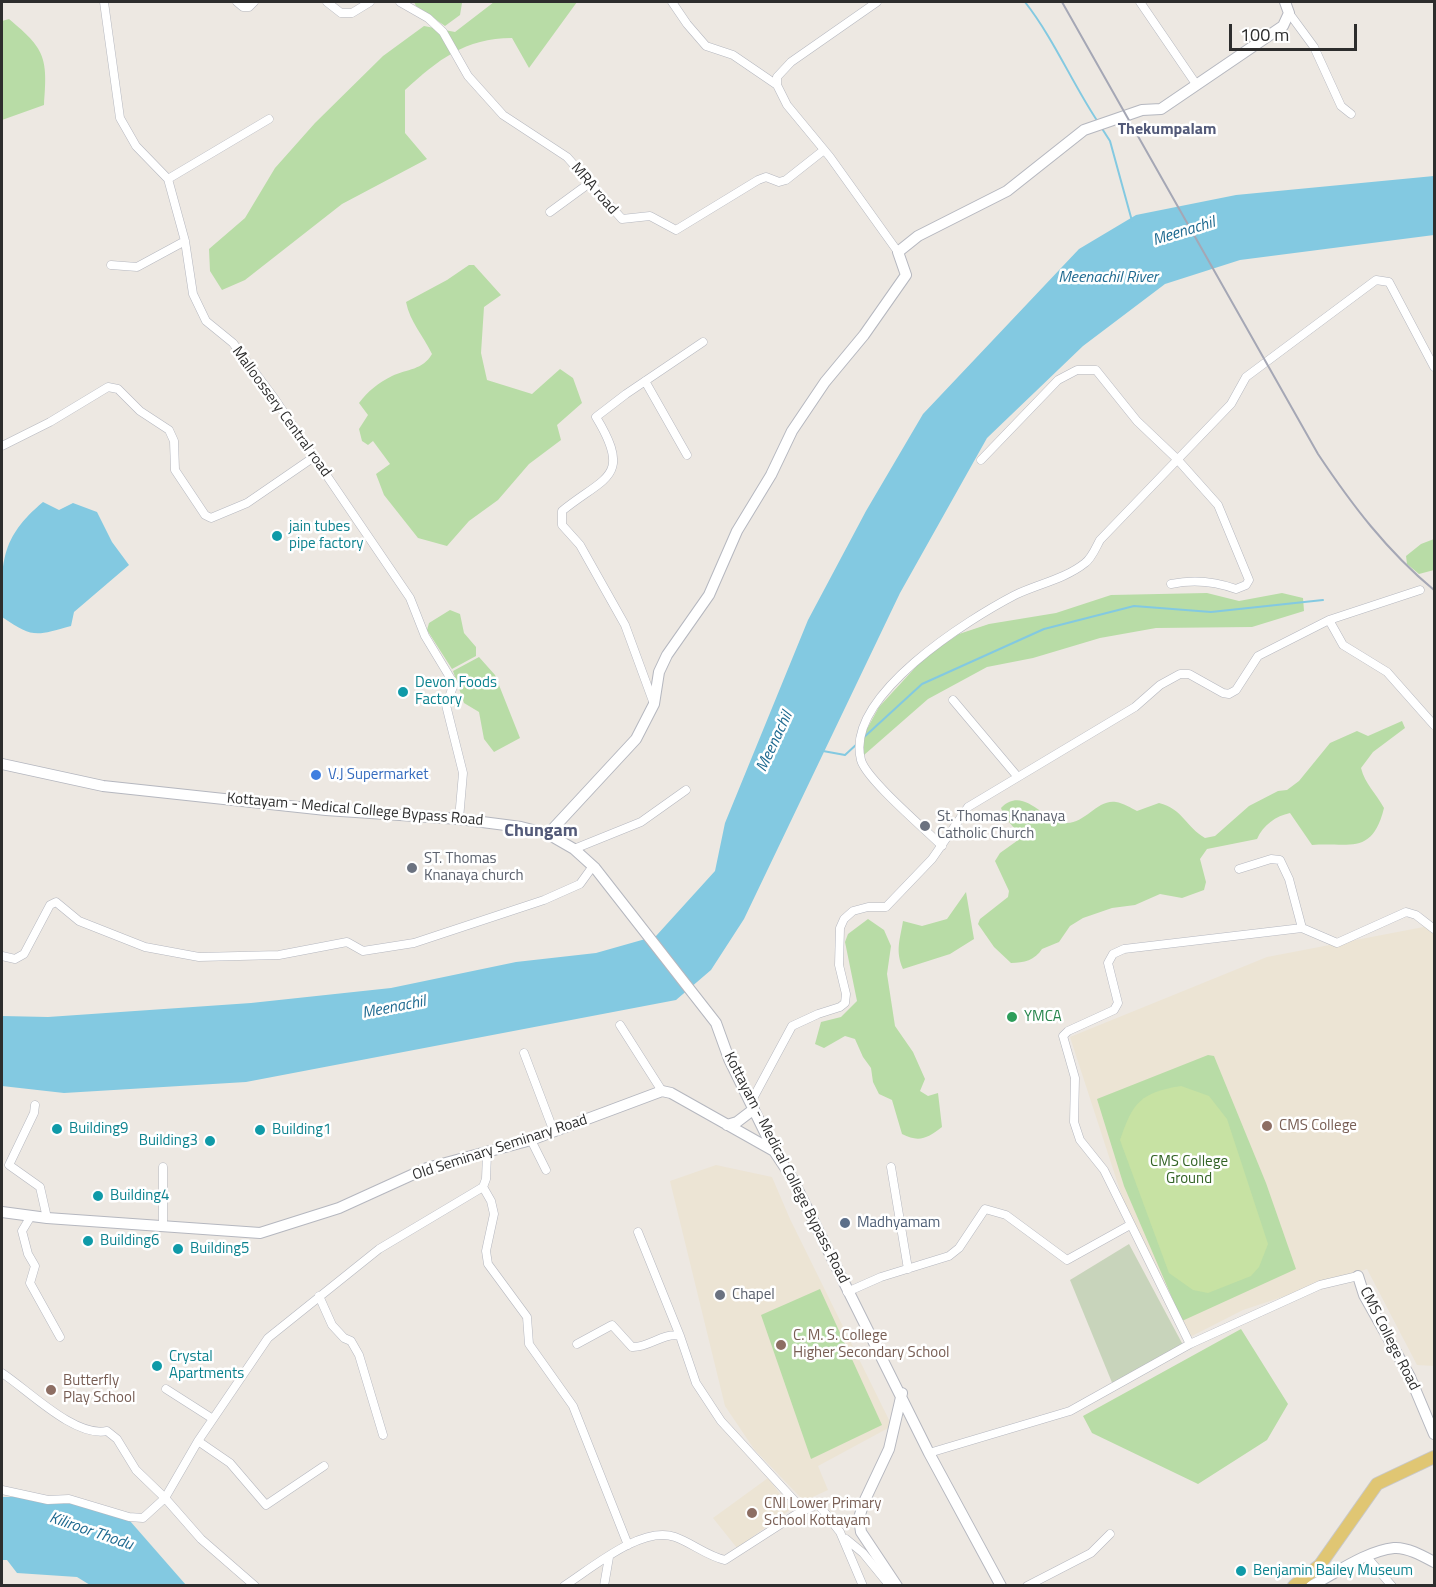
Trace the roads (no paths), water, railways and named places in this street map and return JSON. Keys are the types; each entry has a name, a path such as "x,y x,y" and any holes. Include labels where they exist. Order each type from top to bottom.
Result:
{"main road":[{"path":"548,834 636,740 654,704 660,672 667,655 709,595 737,531 771,474 792,432 825,382 864,335 906,275 898,252 918,236 1007,191 1071,138 1098,124 1142,110 1161,109 1283,26 1289,13 1285,2"},
{"name":"Kottayam - Medical College Bypass Road","path":"2,764 103,786 326,810 459,819 521,827 548,834 574,849 594,867 716,1023 729,1059 774,1151 792,1178 847,1292 902,1393 929,1453 1001,1586"},
{"path":"662,1091 671,1093 774,1151"},
{"name":"Old Seminary Seminary Road","path":"2,1212 47,1218 260,1233 339,1208 427,1168 487,1154 531,1140 662,1091"},
{"path":"727,1125 737,1122 752,1106"},
{"name":"CMS College Road","path":"1358,1276 1364,1295 1410,1377 1434,1434"},
{"path":"897,1586 866,1543 861,1532 860,1518 864,1502 889,1449 902,1393"},
{"path":"1294,1586 1320,1565 1377,1484 1434,1457"},
{"path":"1311,1586 1367,1557 1395,1548 1413,1552 1434,1562"}],"street":[{"name":"Malloossery Central road","path":"104,2 120,118 136,146 168,179 185,241 193,294 206,321 233,343 314,457 410,598 425,636 454,684 446,705 463,773 459,819"},
{"path":"237,2 243,7 249,7 254,2"},
{"path":"327,2 341,13 352,13 370,2"},
{"name":"MRA road","path":"400,2 428,18 443,32 468,76 503,115 567,157 622,219 650,216 676,230 758,180 766,177 779,182 786,180 824,150"},
{"path":"672,2 706,46 733,55 777,85"},
{"path":"877,2 791,62 777,76 777,85 787,105 824,150 898,252"},
{"path":"1140,2 1196,84"},
{"path":"1289,13 1314,47 1341,106 1351,114"},
{"path":"168,179 269,119"},
{"path":"550,212 591,182"},
{"path":"111,265 137,267 185,241"},
{"path":"942,846 881,787 861,762 860,738 869,716 884,693 934,645 954,630 1015,595 1063,576 1087,562 1100,540 1231,404 1246,377 1376,280 1389,282 1434,367"},
{"path":"654,704 615,605 580,545 562,525 560,518 561,511 599,483 614,466 610,444 596,417 703,342"},
{"path":"981,460 1058,380 1077,370 1089,368 1096,370 1137,421 1177,459 1218,505 1249,580 1246,585 1236,589 1219,583 1189,580 1171,584"},
{"path":"645,381 687,455"},
{"path":"2,446 50,422 108,387 118,388 140,411 169,430 174,441 175,470 205,514 211,518 247,503 314,457"},
{"path":"752,1106 792,1026 845,1003 846,994 839,966 840,928 844,919 853,911 868,907 886,907 942,846 968,807 1135,707 1160,685 1180,674 1189,674 1229,694 1236,690 1258,656 1329,621 1420,590"},
{"path":"1329,621 1343,645 1387,672 1434,725"},
{"path":"953,700 1017,776"},
{"path":"574,849 641,822 686,790"},
{"path":"1239,869 1271,859 1280,860 1289,879 1302,928"},
{"path":"2,956 15,959 24,954 50,905 57,902 79,921 145,946 199,957 279,955 347,942 363,951 414,943 544,900 580,884 594,867"},
{"path":"1190,1344 1104,1170 1080,1140 1074,1122 1075,1078 1063,1036 1068,1030 1114,1010 1118,1003 1108,963 1113,954 1153,945 1302,928 1337,943 1406,912 1416,915 1434,929"},
{"path":"620,1025 662,1091"},
{"path":"524,1053 554,1132"},
{"path":"35,1105 34,1113 9,1165 40,1187 47,1218"},
{"path":"531,1140 546,1170"},
{"path":"2,1490 48,1500 69,1499 129,1517 144,1518 165,1497 198,1441 268,1338 379,1249 483,1187 486,1179 487,1154"},
{"path":"163,1167 163,1227"},
{"path":"891,1167 908,1269"},
{"path":"483,1187 487,1190 494,1214 486,1251 488,1264 527,1317 529,1344 573,1406 628,1545"},
{"path":"847,1292 949,1256 959,1248 985,1209 1006,1215 1067,1260 1130,1225"},
{"path":"31,1216 21,1231 28,1254 35,1266 30,1282 60,1337"},
{"path":"638,1232 680,1336 696,1383 721,1421 804,1510"},
{"path":"929,1453 1070,1411 1190,1344 1320,1285 1358,1276"},
{"path":"320,1296 332,1325 344,1338 351,1341 359,1355 382,1435"},
{"path":"577,1344 612,1325 632,1347 638,1347 673,1334 680,1336"},
{"path":"2,1373 68,1421 96,1434 107,1431 117,1439 136,1470 165,1497 201,1539 255,1586"},
{"path":"166,1389 213,1419"},
{"path":"198,1441 230,1463 266,1504 324,1466"},
{"path":"564,1586 628,1545 657,1534 674,1536 725,1560 804,1510 818,1504 840,1532 863,1553 890,1586"},
{"path":"840,1532 863,1586"},
{"path":"1027,1586 1091,1553 1110,1534"},
{"path":"604,1586 609,1557"},
{"path":"1367,1557 1392,1586"}],"water":[{"name":"Meenachil River","path":"1434,176 1434,235 1240,260 1165,284 1083,346 987,438 900,593 744,919 711,970 676,1000 246,1082 64,1093 2,1086 2,1016 48,1017 251,1003 391,988 516,962 596,953 656,936 715,871 725,823 808,620 866,511 923,414 1079,249 1136,215 1236,195"},
{"path":"43,502 59,510 73,503 97,512 112,542 129,565 74,612 71,626 35,633 21,629 2,617 2,581 3,566 11,540 18,528"},
{"name":"Kiliroor Thodu","path":"68,1496 130,1521 186,1585 90,1585 77,1577 17,1573 7,1560 2,1560 2,1497"}],"waterway":[{"path":"1025,2 1045,31 1098,122"},
{"path":"1101,127 1110,141 1132,221"},
{"path":"862,739 922,684 1044,629 1134,606 1211,612 1323,600"},
{"path":"823,751 845,755 858,743"}],"railway":[{"path":"1062,2 1318,454 1371,527 1434,590"}],"place":[{"name":"jain tubes pipe factory","path":"277,536"},
{"name":"Devon Foods Factory","path":"403,692"},
{"name":"V.J Supermarket","path":"316,775"},
{"name":"St. Thomas Knanaya Catholic Church","path":"925,826"},
{"name":"ST. Thomas Knanaya church","path":"412,868"},
{"name":"YMCA","path":"1012,1017"},
{"name":"CMS College","path":"1267,1126"},
{"name":"Building9","path":"57,1129"},
{"name":"Building1","path":"260,1130"},
{"name":"Building3","path":"210,1141"},
{"name":"Building4","path":"98,1196"},
{"name":"Madhyamam","path":"845,1223"},
{"name":"Building6","path":"88,1241"},
{"name":"Building5","path":"178,1249"},
{"name":"Chapel","path":"720,1295"},
{"name":"C. M. S. College Higher Secondary School","path":"781,1345"},
{"name":"Crystal Apartments","path":"157,1366"},
{"name":"Butterfly Play School","path":"51,1390"},
{"name":"CNI Lower Primary School Kottayam","path":"752,1513"},
{"name":"Benjamin Bailey Museum","path":"1241,1571"}],"district":[{"name":"Thekumpalam","path":"1167,130"},
{"name":"Chungam","path":"541,832"}],"water label":[{"name":"Meenachil","path":"1184,232"},
{"name":"Meenachil","path":"775,742"},
{"name":"Meenachil","path":"394,1008"}],"park label":[{"name":"CMS College Ground","path":"1189,1170"}]}
